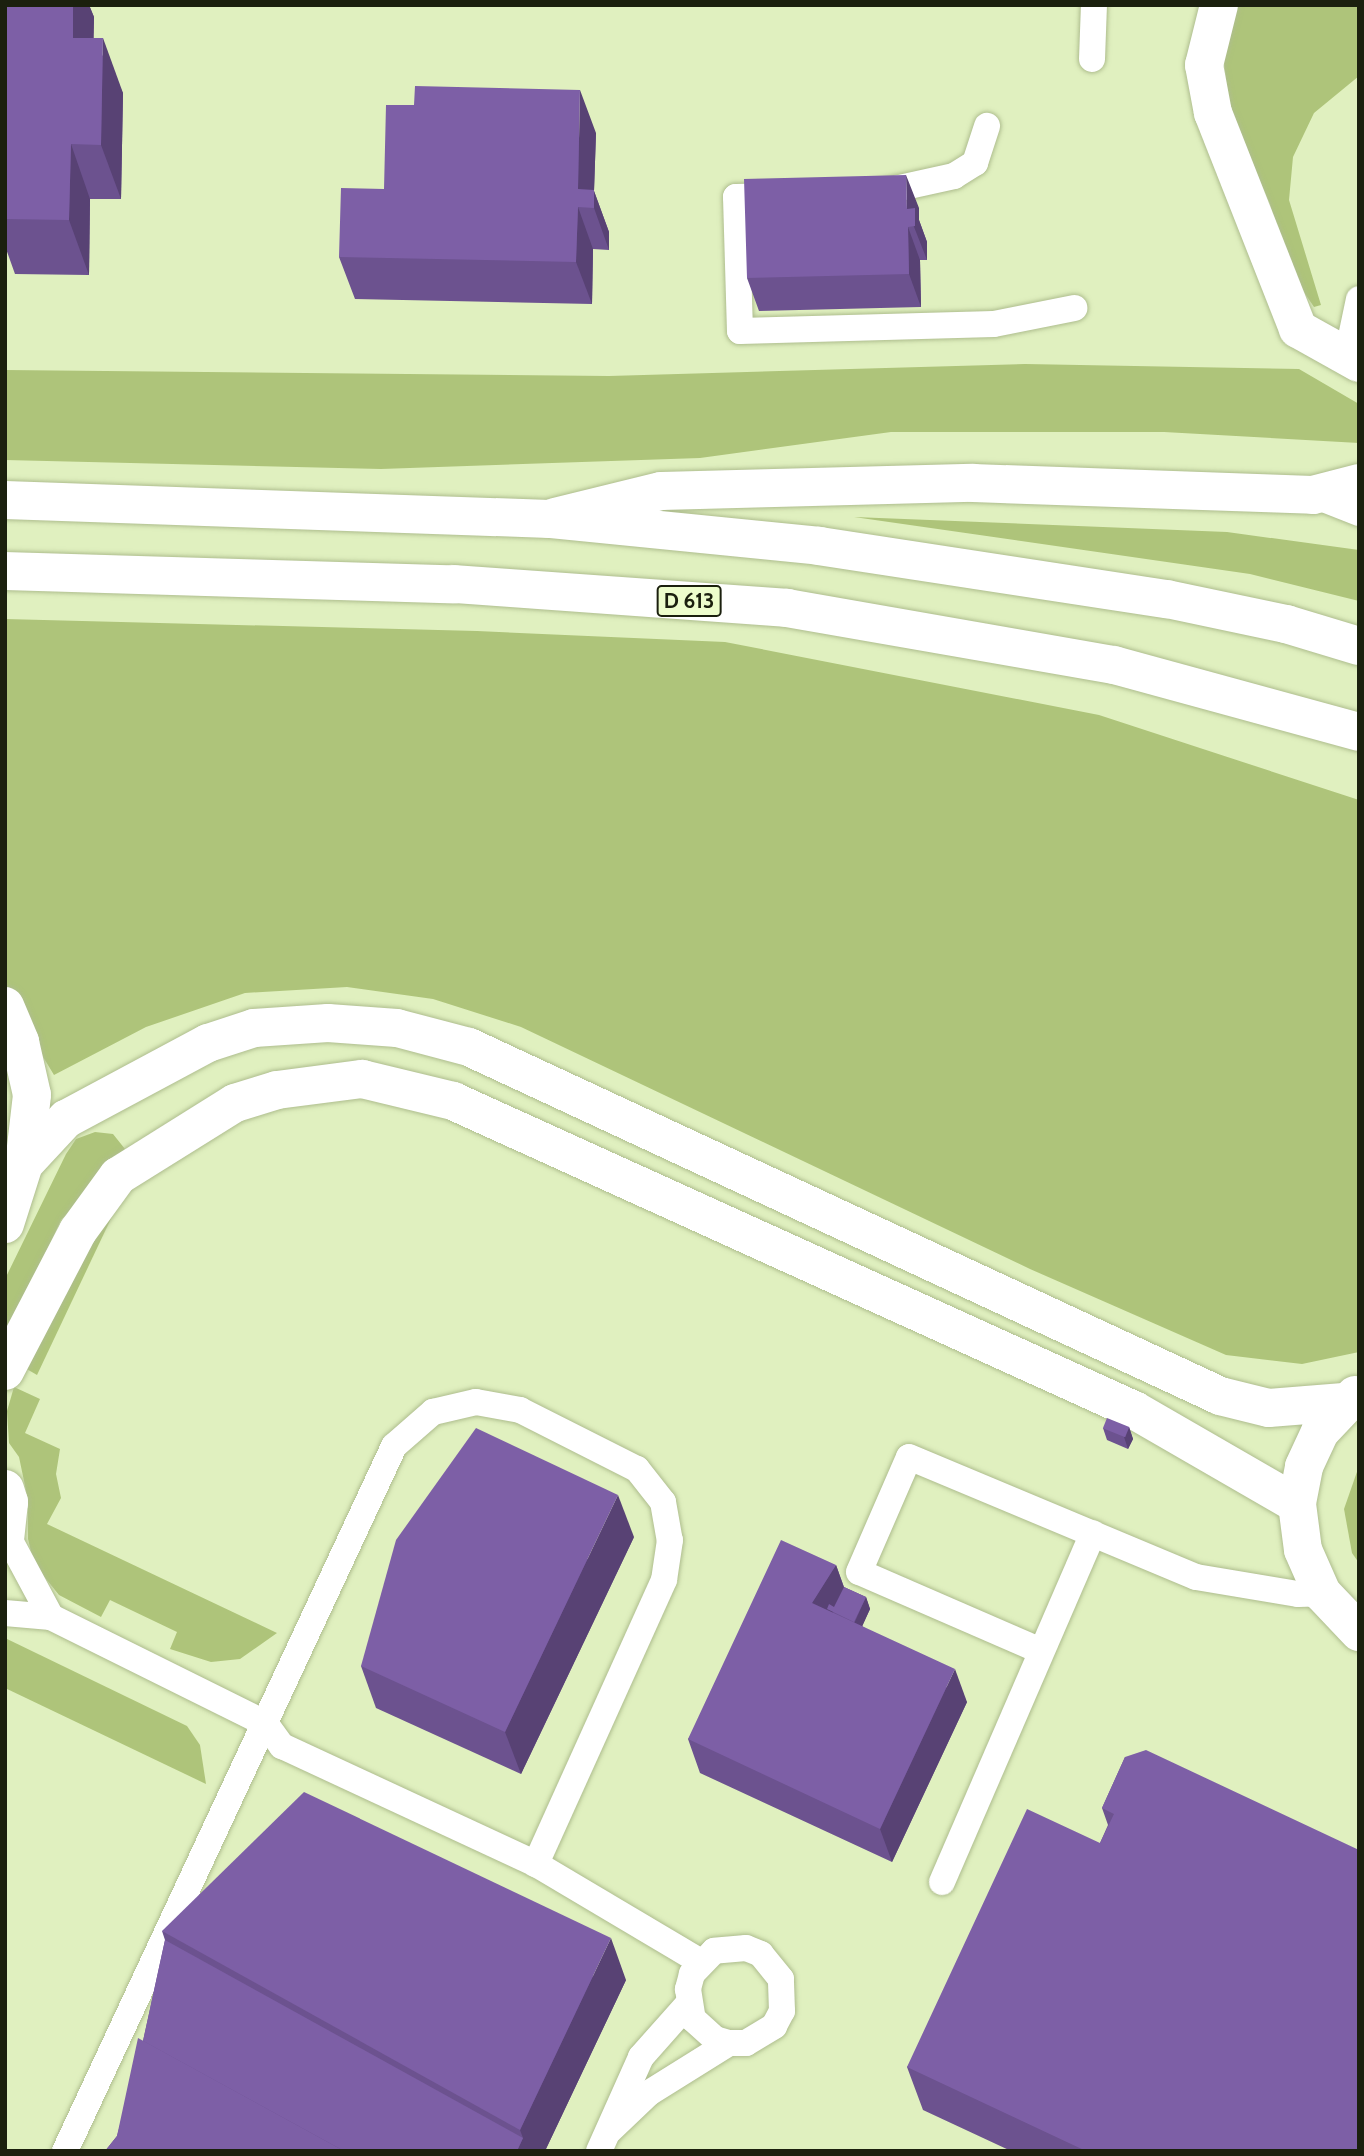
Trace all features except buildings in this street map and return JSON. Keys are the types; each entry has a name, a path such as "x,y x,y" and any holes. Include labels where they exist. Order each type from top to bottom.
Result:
{"street":[{"path":"1219,5 1204,65 1213,113 1298,329 1353,360"},
{"path":"550,519 675,491 973,483 1313,495 1359,483"},
{"path":"5,500 550,519 819,546 1003,571 1286,624 1359,646"},
{"name":"D 613","path":"5,571 454,584 787,608 1114,664 1359,732"},
{"path":"5,1006 20,1042 32,1095 24,1164 5,1224"},
{"path":"24,1164 66,1119 208,1043 254,1028 328,1023 397,1028 469,1047 1220,1396 1269,1408 1352,1397"},
{"path":"5,1371 78,1231 118,1176 235,1103 277,1090 362,1079 453,1101 1133,1410 1297,1504"},
{"path":"1352,1397 1320,1432 1309,1455 1297,1504 1303,1550 1322,1593 1359,1632"},
{"path":"5,1489 6,1536"}],"lane":[{"path":"1092,59 1094,5"},
{"path":"846,194 887,192 954,176 975,163 986,126"},
{"path":"805,195 736,197 740,331 994,324 1074,308"},
{"path":"1353,360 1359,299"},
{"path":"1313,495 1359,513"},
{"path":"65,2151 394,1446 433,1412 476,1402 520,1410 637,1469 663,1502 670,1540 664,1580 536,1864"},
{"path":"1041,1651 859,1572 909,1457 1196,1577 1298,1594 1322,1593"},
{"path":"942,1882 1093,1532"},
{"path":"6,1536 51,1617"},
{"path":"5,1613 51,1617 265,1723 282,1746 536,1864 701,1962"},
{"path":"604,2141 641,2057 688,2004 692,1974 701,1962 714,1951 746,1948 761,1954 782,1979 783,2003 774,2026 746,2043 729,2043 702,2031 688,2004"},
{"path":"604,2141 649,2093 729,2043"}],"green space":[{"path":"1238,5 1359,5 1359,76 1314,113 1293,157 1289,200 1321,305 1314,307 1289,270 1270,204 1230,111 1224,62 1230,19"},
{"path":"1025,364 1299,369 1359,404 1359,443 1164,432 891,432 700,458 381,469 5,460 5,370 609,376"},
{"path":"854,517 1227,532 1359,550 1359,601 1250,574"},
{"path":"5,619 477,631 725,642 1099,715 1359,800 1359,1352 1302,1364 1226,1355 1030,1269 521,1027 433,999 347,987 245,993 146,1027 54,1075 5,994"},
{"path":"95,1132 113,1134 125,1149 61,1220 5,1339 5,1279 66,1154 76,1139"},
{"path":"116,1208 37,1375 25,1368 83,1247"},
{"path":"14,1387 40,1399 25,1433 60,1449 56,1474 61,1498 47,1524 277,1633 240,1659 211,1662 170,1649 177,1632 110,1600 101,1617 59,1595 34,1564 28,1539 28,1500 19,1457 9,1443 7,1411"},
{"path":"1359,1466 1359,1563 1352,1553 1344,1509"},
{"path":"5,1638 187,1726 200,1745 206,1784 5,1688"}]}
